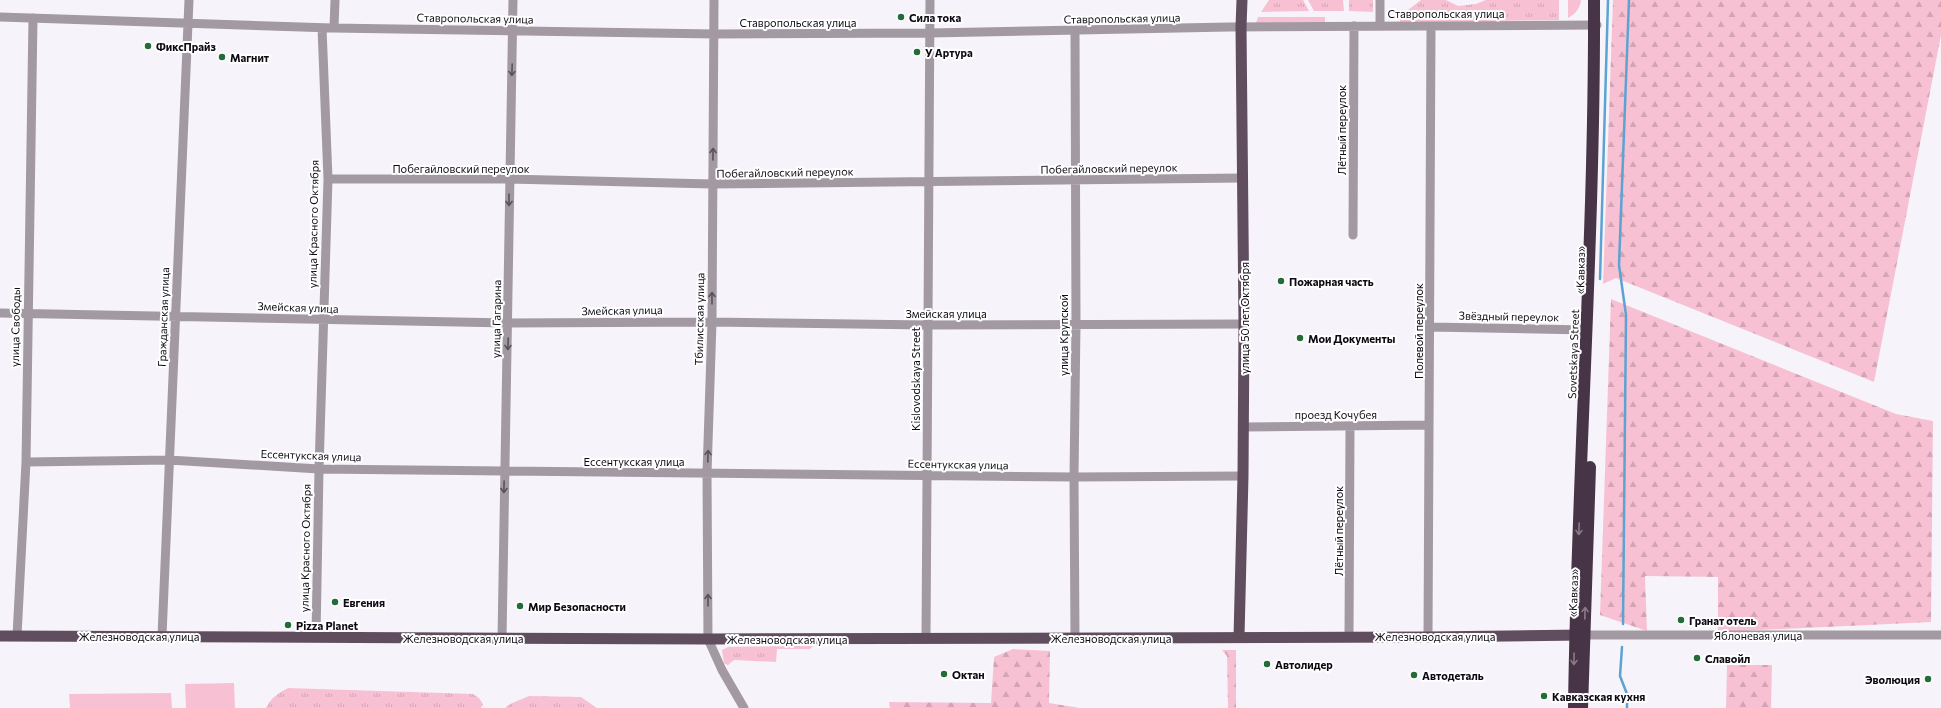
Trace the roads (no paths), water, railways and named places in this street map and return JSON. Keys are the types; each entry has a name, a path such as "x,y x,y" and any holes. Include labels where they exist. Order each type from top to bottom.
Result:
{"highway":[{"name":"Sovetskaya Street","path":"1574,708 1579,635 1595,24 1594,0"},
{"name":"«Кавказ»","path":"1582,708 1579,635 1588,526 1593,328 1595,24 1598,0"}],"main road":[{"name":"улица 50 лет Октября","path":"1239,637 1243,476 1244,324 1242,0"},
{"name":"Железноводская улица","path":"0,636 708,639 1349,636 1428,637 1579,635"}],"street":[{"name":"Гражданская улица","path":"162,636 189,0"},
{"path":"334,28 335,0"},
{"name":"улица Гагарина","path":"502,639 513,0"},
{"name":"Тбилисская улица","path":"708,639 707,473 712,322 712,184 715,34 714,0"},
{"name":"Kislovodskaya Street","path":"926,638 930,0"},
{"path":"1380,0 1380,26"},
{"name":"Ставропольская улица","path":"0,17 188,22 322,28 715,34 930,33 1241,27 1595,24"},
{"name":"улица Свободы","path":"17,636 26,462 27,314 33,18"},
{"name":"Лётный переулок","path":"1353,235 1354,26"},
{"name":"Полевой переулок","path":"1428,637 1431,26"},
{"name":"улица Красного Октября","path":"316,637 318,469 328,179 322,28"},
{"name":"улица Крупской","path":"1075,31 1075,638"},
{"name":"Побегайловский переулок","path":"328,179 509,179 712,184 1243,178"},
{"name":"Змейская улица","path":"0,313 175,315 323,320 508,323 712,322 927,325 1244,324"},
{"name":"Звёздный переулок","path":"1430,327 1587,330"},
{"name":"Лётный переулок","path":"1349,636 1350,426"},
{"name":"проезд Кочубея","path":"1243,427 1429,426"},
{"name":"Ессентукская улица","path":"26,462 169,460 318,469 504,472 1074,477 1243,476"},
{"name":"Яблоневая улица","path":"1579,635 1941,635"},
{"path":"708,639 722,670 744,708"}],"waterway":[{"path":"1600,279 1608,0"},
{"path":"1623,624 1626,315 1619,265 1629,0"},
{"path":"1622,647 1620,676 1627,694 1627,708"}],"place":[{"name":"Сила тока","path":"901,17"},
{"name":"ФиксПрайз","path":"148,46"},
{"name":"У Артура","path":"917,52"},
{"name":"Магнит","path":"222,57"},
{"name":"Пожарная часть","path":"1281,281"},
{"name":"Мои Документы","path":"1300,338"},
{"name":"Евгения","path":"335,602"},
{"name":"Мир Безопасности","path":"520,606"},
{"name":"Гранат отель","path":"1681,620"},
{"name":"Pizza Planet","path":"288,625"},
{"name":"Славойл","path":"1697,658"},
{"name":"Автолидер","path":"1267,664"},
{"name":"Октан","path":"944,674"},
{"name":"Автодеталь","path":"1414,675"},
{"name":"Эволюция","path":"1928,679"},
{"name":"Кавказская кухня","path":"1544,696"}]}
